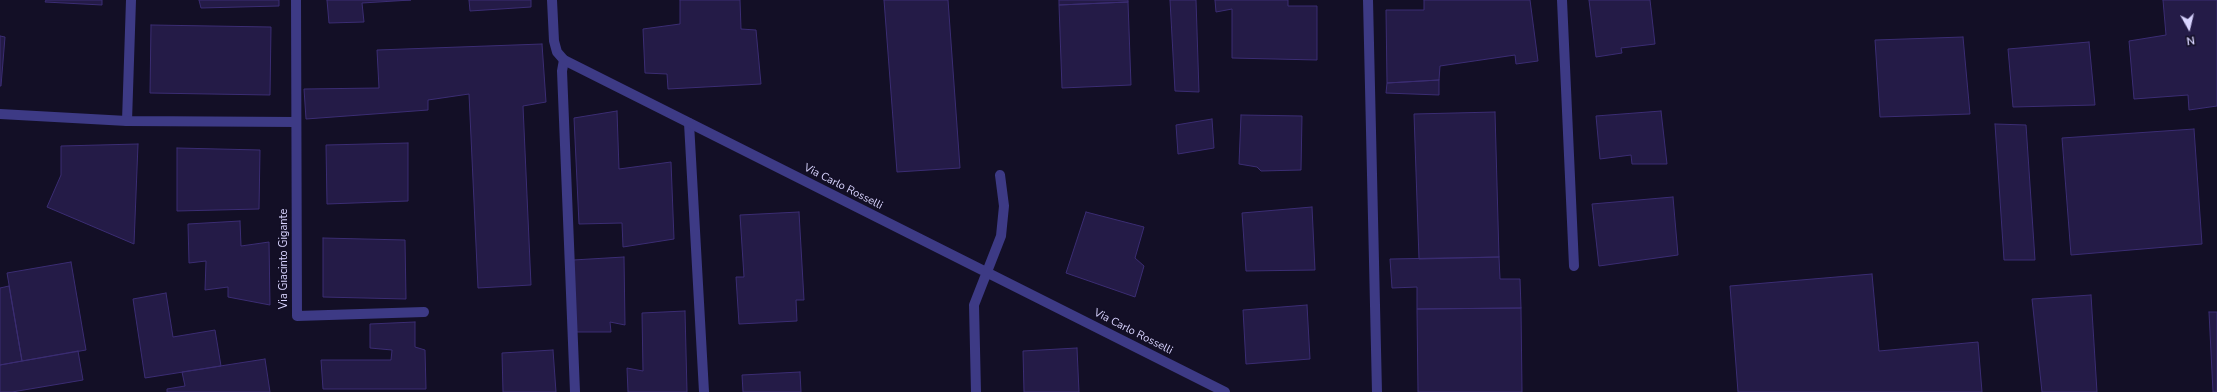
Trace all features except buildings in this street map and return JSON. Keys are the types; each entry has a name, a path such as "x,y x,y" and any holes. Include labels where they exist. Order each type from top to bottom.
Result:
{"street":[{"path":"127,122 131,0"},
{"name":"Via Giacinto Gigante","path":"296,0 297,316 424,312"},
{"path":"552,0 556,52 564,60 562,71 575,392"},
{"path":"1368,0 1377,392"},
{"path":"1562,0 1574,266"},
{"name":"Via Carlo Rosselli","path":"564,60 1225,392"},
{"path":"0,114 127,122 296,122"},
{"path":"689,123 704,392"},
{"path":"976,392 974,305 1001,236 1004,219 1004,206 1000,175"}]}
